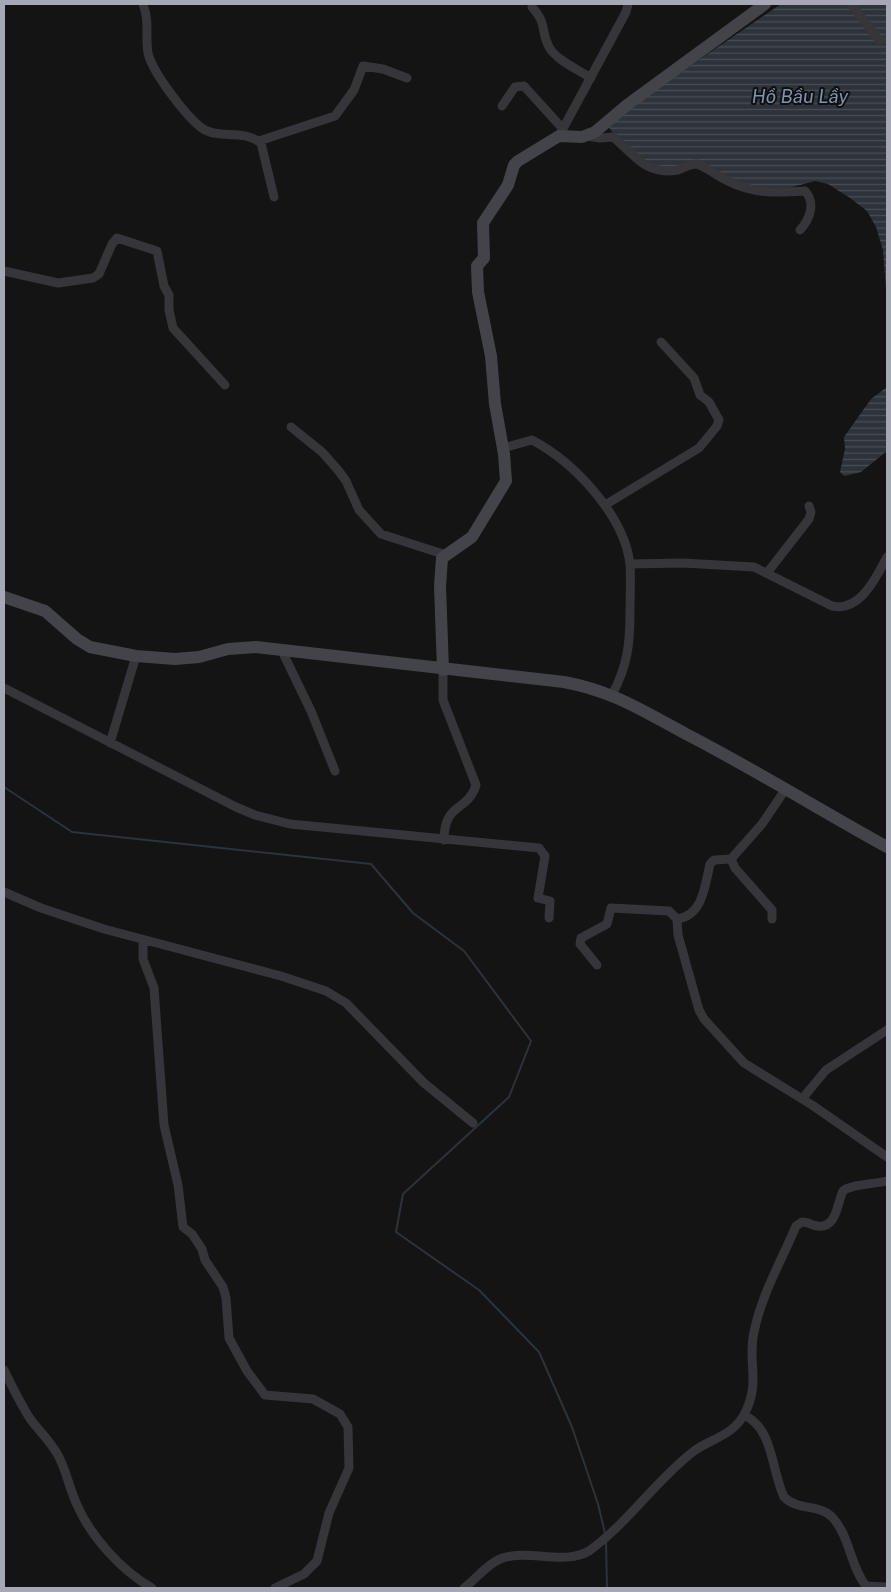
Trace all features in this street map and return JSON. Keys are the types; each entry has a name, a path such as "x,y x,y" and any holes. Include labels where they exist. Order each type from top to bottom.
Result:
{"street":[{"path":"143,4 148,18 150,58 179,102 197,124 207,132 238,134 259,141 336,116 354,90 363,66 383,69 407,78"},
{"path":"444,840 445,823 469,798 476,785 442,700 440,569 442,558 446,554 465,544 472,537 506,481 503,448 495,404 491,356 478,292 478,266 484,258 483,223 508,185 514,165 561,132 626,12 628,4"},
{"path":"586,136 596,132 627,105 765,4"},
{"path":"851,4 879,40 887,39"},
{"path":"532,7 543,21 548,43 552,51 591,78"},
{"path":"502,106 515,87 524,86 561,132 586,136 613,137 634,159 649,167 676,170 696,164 732,184 750,190 781,193 805,190 809,196 811,209 807,222 800,230"},
{"path":"259,141 274,197"},
{"path":"4,271 58,283 93,278 99,274 112,244 118,238 153,249 158,254 164,286 169,295 173,328 225,384"},
{"path":"605,506 699,448 719,422 710,404 700,395 694,378 661,342"},
{"path":"291,427 322,452 338,470 359,510 381,534 446,554"},
{"path":"503,448 525,440 539,443 582,478 605,506 624,542 630,564 630,648 619,682 612,695"},
{"path":"767,573 809,519 811,512 809,506"},
{"path":"630,564 683,562 747,566 767,573 777,581 824,602 841,607 851,605 860,598 887,558"},
{"path":"4,597 46,611 84,645 136,656 185,659 228,649 251,647 442,670 564,682 592,688 612,695 705,742 785,790 887,847"},
{"path":"282,651 312,711 335,772"},
{"path":"110,743 136,656"},
{"path":"4,688 236,807 270,820 290,824 539,848 545,856 538,898 550,901 549,918"},
{"path":"677,919 695,910 700,903 712,862 731,859 762,824 785,790"},
{"path":"731,859 735,868 772,910 772,919"},
{"path":"4,892 41,908 143,941 281,976 326,991 346,1003 424,1083 473,1123"},
{"path":"597,965 580,944 581,938 607,924 611,908 669,911 677,919 678,935 694,992 704,1019 744,1063 802,1099 887,1157"},
{"path":"143,941 143,959 154,988 163,1118 178,1185 183,1227 192,1234 205,1260 223,1287 226,1298 228,1333 232,1344 266,1395 313,1399 340,1414 348,1427 349,1468 329,1514 317,1561 304,1574 275,1588"},
{"path":"802,1099 826,1070 887,1030"},
{"path":"464,1588 489,1566 502,1558 583,1554 692,1453 726,1434 744,1415 754,1386 752,1343 757,1318 772,1273 796,1226 802,1222 817,1226 828,1225 833,1219 843,1191 849,1187 870,1186 887,1181"},
{"path":"4,1370 30,1418 47,1437 59,1456 78,1508 92,1531 103,1546 139,1581 152,1588"},
{"path":"744,1415 753,1420 762,1431 784,1497 791,1504 822,1510 832,1516 843,1534 863,1582 870,1587 887,1587"}],"water":[{"name":"Hồ Bầu Lầy","path":"781,4 887,4 887,302 883,250 876,227 867,211 828,184 815,181 785,189 747,186 702,165 669,168 640,162 608,126 620,114"},
{"path":"887,387 887,451 861,472 844,476 840,472 845,449 844,437 871,399"}],"waterway":[{"path":"4,787 72,832 371,864 413,913 464,951 531,1041 509,1097 403,1194 396,1232 479,1290 539,1352 572,1427 598,1504 605,1533"},
{"path":"606,1541 607,1588"}]}
